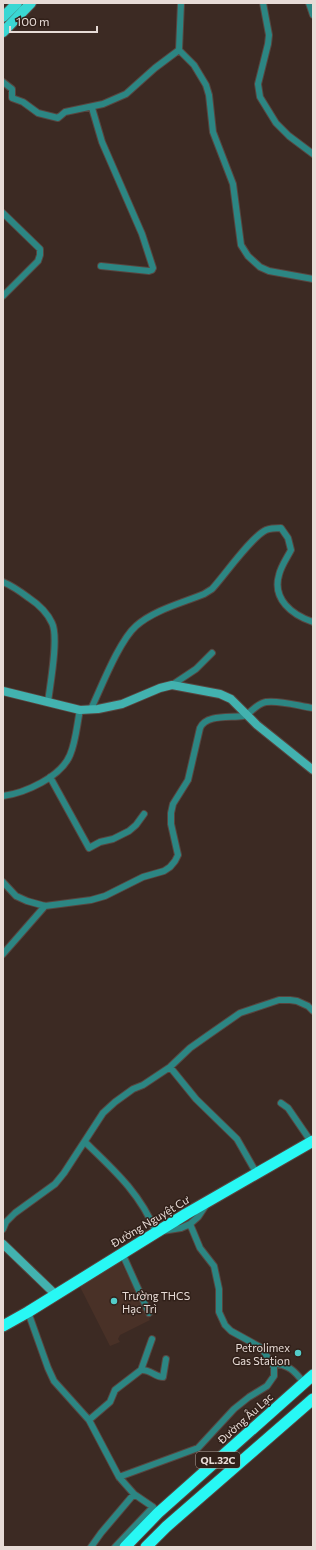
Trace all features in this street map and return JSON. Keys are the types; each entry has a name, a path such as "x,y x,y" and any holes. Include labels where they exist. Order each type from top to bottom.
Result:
{"highway":[{"name":"Đường Nguyệt Cư","path":"3,1326 208,1201 301,1148 313,1143"},
{"name":"Đường Âu Lạc","path":"125,1547 156,1510 313,1375"},
{"name":"QL.32C","path":"146,1547 166,1527 313,1399"}],"main road":[{"path":"3,17 17,3"},
{"path":"3,32 31,3"}],"street":[{"path":"181,3 179,50 194,65 206,85 209,95 213,132 233,184 241,245 244,251 256,264 269,271 313,279"},
{"path":"263,3 269,35 258,84 260,97 276,123 289,136 313,154"},
{"path":"308,3 313,14"},
{"path":"3,82 12,89 12,98 23,102 38,113 58,118 66,112 92,108 126,94 179,50"},
{"path":"92,108 102,142 142,234 153,268 149,271 101,266"},
{"path":"3,213 40,249 38,261 4,293"},
{"path":"91,709 117,654 132,630 149,618 212,589 249,545 264,530 281,528 288,538 292,550 279,574 277,590 283,602 296,615 313,622"},
{"path":"3,582 15,587 39,605 53,623 55,634 48,702"},
{"path":"3,691 80,710 122,704 160,688 172,685 196,669 212,653"},
{"path":"172,685 226,696 231,699 246,715 313,770"},
{"path":"3,882 16,896 45,906 92,900 105,896 143,877 164,871 170,867 178,855 171,824 171,813 173,804 188,780 201,726 210,719 246,715 256,706 267,702 313,708"},
{"path":"3,796 23,792 50,777 64,765 70,755 80,710"},
{"path":"50,777 88,847 123,834 136,825 144,814"},
{"path":"3,954 45,906"},
{"path":"3,1229 6,1222 15,1213 55,1184 85,1142 103,1113 115,1102 133,1089 143,1085 170,1067 190,1048 240,1012 285,999 301,1003 313,1011"},
{"path":"170,1067 196,1099 237,1139 257,1174"},
{"path":"281,1103 288,1108 313,1143"},
{"path":"85,1142 129,1185 151,1219 156,1232 181,1228 190,1224 198,1217 208,1201"},
{"path":"119,1477 198,1448 234,1409 269,1384 275,1372 272,1363 260,1347 232,1331 225,1325 219,1312 219,1289 214,1266 200,1248 190,1224"},
{"path":"3,1244 56,1295"},
{"path":"122,1253 149,1313"},
{"path":"28,1312 54,1381 89,1420 119,1477 134,1494 156,1510 115,1547"},
{"path":"89,1420 110,1402 115,1390 141,1370 152,1339"},
{"path":"141,1370 149,1370 160,1377 163,1377 166,1359"},
{"path":"272,1363 283,1364 290,1368 304,1383"},
{"path":"91,1547 100,1533 134,1494"}],"shaded area":[{"name":"Trường THCS Hạc Trì","path":"120,1260 150,1320 120,1335 118,1339 120,1342 110,1346 77,1281"}],"place":[{"name":"Trường THCS Hạc Trì","path":"114,1301"},
{"name":"Petrolimex Gas Station","path":"298,1353"}]}
